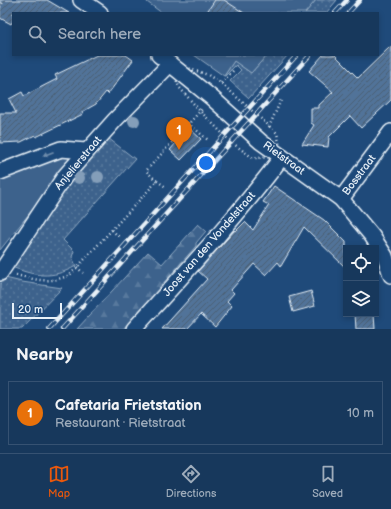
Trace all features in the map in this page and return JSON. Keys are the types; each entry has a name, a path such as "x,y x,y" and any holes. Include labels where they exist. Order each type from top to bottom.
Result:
{"street":[{"path":"81,0 99,12"},
{"name":"Rietstraat","path":"164,59 212,98 261,142 341,199 372,236 385,256 391,275"},
{"name":"Anjelierstraat","path":"1,272 65,176 164,59"},
{"name":"Bosstraat","path":"341,199 391,132"},
{"path":"0,172 61,149 86,151"},
{"name":"Joost van den Vondelstraat","path":"134,329 219,236 282,157"}],"path":[{"path":"0,7 4,0"},
{"path":"221,83 234,70"},
{"path":"166,187 146,171 212,98"},
{"path":"261,142 281,100"},
{"path":"188,123 208,140"},
{"path":"1,272 43,281 61,279 70,275 157,180"},
{"path":"112,230 119,236"},
{"path":"77,268 83,273"}],"green space":[{"path":"147,0 316,0 306,12 161,12 147,2"},
{"path":"316,0 337,0 327,12 306,12"},
{"path":"195,56 266,56 251,73 234,61 224,76"},
{"path":"266,56 287,56 249,98 230,81 241,70 236,65 224,76 234,61 251,73"},
{"path":"108,138 135,159 63,240 74,251 72,257 76,266 59,273 43,275 9,266 58,195"},
{"path":"78,153 0,250 0,176"},
{"path":"198,224 206,231 196,243 196,246 123,329 77,329 148,252 162,264"},
{"path":"5,278 62,288 22,329 0,329 0,284"}],"building":[{"path":"0,0 47,0 67,12 12,12 11,24 0,18"},
{"path":"215,0 224,0 242,12 207,12"},
{"path":"391,46 391,100 361,128 350,116 329,137 328,147 302,144 314,125 311,123 311,108 319,108 319,105 333,92 309,71 322,56 336,56 358,78"},
{"path":"95,56 127,56 133,60 108,94 106,92 96,104 82,112 83,114 36,137 35,135 21,142 0,143 0,113 16,113 9,99 22,92 24,96 57,79 55,75"},
{"path":"189,128 201,139 181,160 170,150"},
{"path":"274,186 324,220 346,242 346,245 343,245 343,265 304,227 281,266 278,262 266,275 254,264 231,290 234,293 227,301 232,306 215,327 201,314 187,329 162,329 207,279 198,271 235,230 236,231 245,222 253,230 269,205 263,202"},
{"path":"311,291 315,306 293,312 289,297"},
{"path":"355,317 374,317 375,329 356,329"}],"railway":[{"path":"336,12 347,0"},
{"path":"349,12 360,0"},
{"path":"49,329 296,56"},
{"path":"62,329 309,56"}],"place":[{"name":"Cafetaria Frietstation","path":"179,150"}]}
